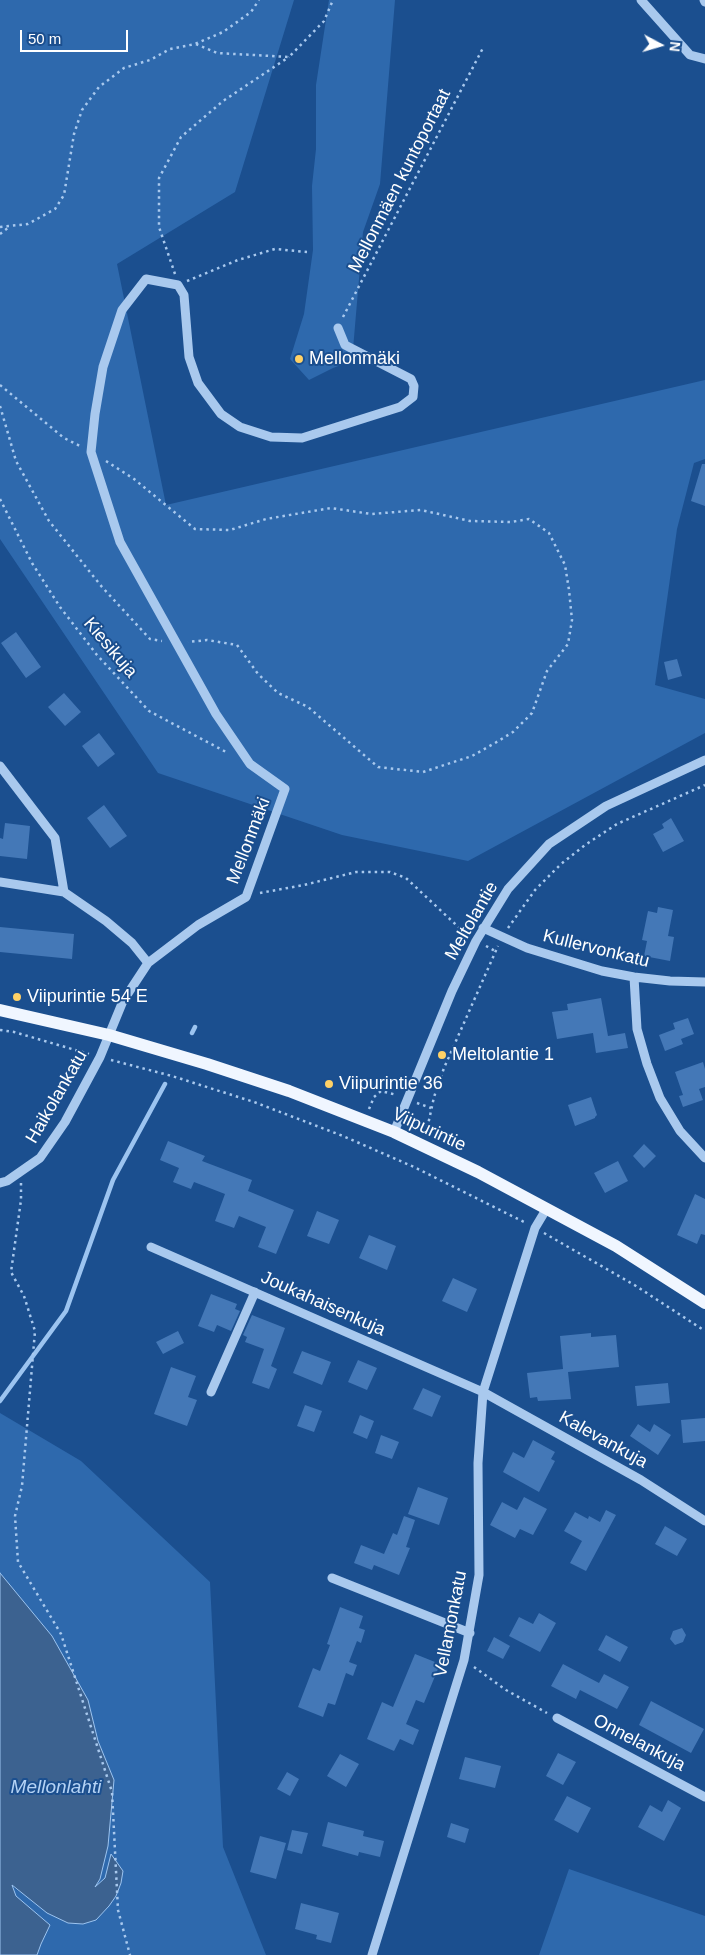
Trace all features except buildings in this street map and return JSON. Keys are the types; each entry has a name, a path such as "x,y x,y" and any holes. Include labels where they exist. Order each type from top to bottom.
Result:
{"main road":[{"name":"Viipurintie","path":"0,1010 109,1035 207,1064 290,1091 394,1132 470,1168 547,1208 616,1246 705,1303"}],"street":[{"path":"641,0 690,55 705,59"},
{"name":"Mellonmäki","path":"109,1035 123,1001 148,963 198,925 246,897 285,789 250,764 216,714 120,542 91,452 103,367 122,310 146,279 178,284"},
{"path":"178,284 184,295 189,357 198,383 221,414 240,427 271,437 302,438 385,412 400,406 414,397 414,386 411,378 345,345 338,328"},
{"name":"Meltolantie","path":"394,1132 452,991 483,928 508,890 549,844 606,806 705,760"},
{"path":"0,766 55,838 64,892"},
{"path":"0,882 64,892 106,921 132,943 148,963"},
{"name":"Kullervonkatu","path":"483,928 527,948 576,964 634,977 670,982 705,982"},
{"path":"634,977 637,1029 647,1064 660,1098 680,1131 705,1158"},
{"name":"Haikolankatu","path":"0,1183 7,1181 40,1158 65,1122 100,1057 109,1035"},
{"name":"Vellamonkatu","path":"372,1955 464,1660 479,1575 478,1464 483,1392 535,1228 547,1208"},
{"name":"Joukahaisenkuja","path":"151,1247 483,1392"},
{"path":"211,1392 255,1292"},
{"name":"Kalevankuja","path":"483,1392 641,1480 705,1521"},
{"path":"332,1578 470,1633"},
{"name":"Onnelankuja","path":"557,1718 705,1797"}],"path":[{"path":"0,227 9,228 28,224 56,209 64,195 74,134 82,110 99,87 124,68 150,60 170,49 194,44 223,32 251,12 259,0"},
{"path":"307,252 275,249 238,260 178,284 159,227 159,178 181,137 223,101 289,58 324,20 333,0"},
{"path":"194,44 217,53 289,58"},
{"name":"Mellonmäen kuntoportaat","path":"338,328 484,46"},
{"path":"0,234 9,228"},
{"path":"0,385 64,438 91,452 134,479 195,529 230,530 266,519 331,508 371,514 421,510 470,521 511,522 529,519 549,534 565,564 570,590 572,620 568,644 548,671 532,713 513,732 472,756 423,772 378,767 308,707 278,693 258,674 237,645 207,640 176,643 150,639 102,588 49,521 16,461 0,406"},
{"name":"Kiesikuja","path":"0,499 32,563 60,607 97,655 148,711 250,764"},
{"path":"246,897 356,872 390,872 406,878 467,935 495,950"},
{"path":"0,1030 14,1032 172,1076 254,1102 356,1142 487,1202 636,1286 705,1331"},
{"path":"356,1142 374,1097 381,1091 391,1092 431,1108"},
{"path":"21,1172 21,1200 10,1272 24,1296 35,1331 22,1486 15,1516 18,1562 61,1634 112,1792 118,1910 130,1955"},
{"path":"464,1660 506,1690 557,1718"}],"shaded area":[{"path":"0,0 294,0 235,192 117,264 166,505 705,380 705,459 694,463 677,529 655,685 705,699 705,733 468,861 342,835 158,773 0,539"},
{"path":"329,0 395,0 380,184 363,232 352,361 309,380 290,359 304,314 313,250 312,186 316,149 316,85"},
{"path":"0,1413 81,1461 210,1582 223,1847 266,1955 32,1955 0,1879 39,1904 0,1589"},
{"path":"569,1869 705,1916 705,1955 539,1955"}],"water":[{"name":"Mellonlahti","path":"0,1573 52,1636 88,1700 98,1741 114,1780 108,1846 100,1879 95,1887 105,1878 111,1854 123,1871 116,1896 109,1906 96,1920 83,1924 68,1923 47,1913 12,1885 16,1896 50,1925 37,1955 0,1955"}],"waterway":[{"path":"192,1033 195,1027"},
{"path":"0,1401 66,1311 113,1180 165,1084"}],"place":[{"name":"Mellonmäki","path":"299,359"},
{"name":"Viipurintie 54 E","path":"17,997"},
{"name":"Meltolantie 1","path":"442,1055"},
{"name":"Viipurintie 36","path":"329,1084"}]}
